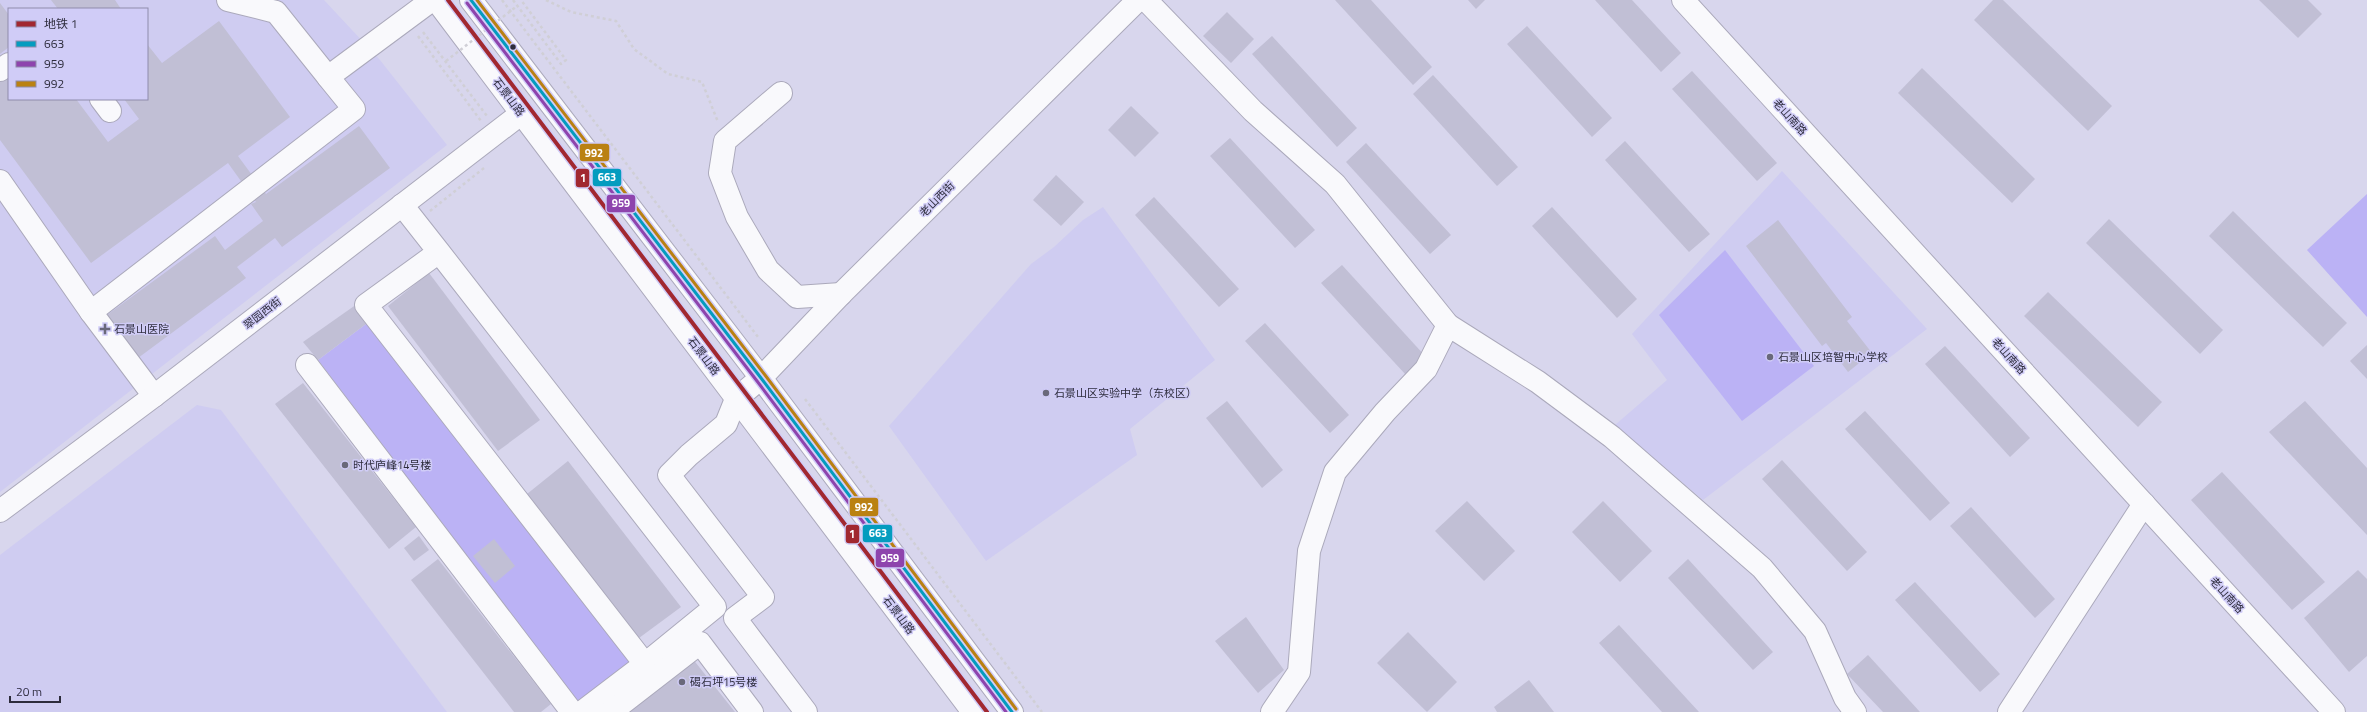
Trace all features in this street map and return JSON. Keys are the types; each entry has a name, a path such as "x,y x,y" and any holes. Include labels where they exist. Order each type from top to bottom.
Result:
{"main road":[{"path":"91,312 354,109 276,12 228,0"},
{"path":"328,76 432,0"},
{"name":"石景山路","path":"436,0 973,712"},
{"path":"471,0 761,378 1012,712"},
{"name":"老山西街","path":"736,398 761,378 841,294 1138,0"},
{"path":"1146,0 1253,111 1335,184 1448,325 1538,382 1612,438 1762,568 1815,631 1846,698 1855,712"},
{"name":"老山南路","path":"1684,0 2334,712"},
{"path":"781,93 725,141 720,173 737,217 768,270 797,297 841,294"},
{"name":"翠园西街","path":"0,511 154,396 522,113"},
{"path":"0,181 91,312 154,396"},
{"path":"402,205 715,607 645,664 582,712"},
{"path":"440,252 366,305 645,664"},
{"path":"1272,712 1299,672 1309,551 1335,472 1385,412 1426,369 1448,325"},
{"path":"307,366 572,712"},
{"path":"736,398 726,424 689,455 669,475 762,597 736,618 806,712"},
{"path":"2009,712 2144,504"},
{"path":"611,712 700,643 752,712"}],"path":[{"path":"502,0 758,337"},
{"path":"512,0 561,64 566,60 520,0"},
{"path":"546,0 571,12 616,21 634,50 668,74 702,82 725,141"},
{"path":"446,61 517,6"},
{"path":"417,36 481,121 487,116 424,32"},
{"path":"425,215 486,168"},
{"path":"805,399 1042,712"}],"shaded area":[{"name":"石景山医院","path":"0,0 324,0 380,60 447,145 0,492"},
{"name":"石景山区培智中心学校","path":"1782,171 1927,329 1703,500 1615,425 1667,380 1632,334"},
{"path":"2367,194 2367,317 2307,250"},
{"name":"石景山区实验中学（东校区）","path":"1103,207 1215,360 1130,429 1137,455 986,561 889,426 1031,264 1054,247 1083,220"},
{"path":"1725,250 1814,366 1742,421 1659,315"},
{"path":"370,321 630,663 578,703 318,360"},
{"path":"197,405 221,410 447,712 0,712 0,555"}],"building":[{"path":"51,0 115,0 120,8 57,8"},
{"path":"1335,0 1371,0 1432,67 1413,85"},
{"path":"1468,0 1485,0 1476,9"},
{"path":"1595,0 1632,0 1681,53 1661,72"},
{"path":"1993,0 2003,0 2112,106 2088,131 1974,20"},
{"path":"2259,0 2308,0 2322,14 2298,38"},
{"path":"0,3 8,14 8,48 0,54"},
{"path":"1227,12 1254,39 1231,63 1203,36"},
{"path":"219,21 290,117 238,156 266,194 359,126 390,168 282,247 275,238 237,267 246,278 138,358 107,315 215,236 225,250 263,221 251,204 256,202 228,163 91,263 0,140 0,79 8,73 8,100 77,100 108,142 139,119 125,100 148,100 148,45 162,63"},
{"path":"1527,26 1612,118 1592,137 1507,44"},
{"path":"1272,36 1357,128 1337,147 1252,54"},
{"path":"1922,68 2035,179 2012,203 1898,93"},
{"path":"1692,71 1777,163 1757,181 1672,89"},
{"path":"1433,75 1518,167 1497,186 1413,94"},
{"path":"1131,106 1159,133 1135,157 1108,130"},
{"path":"1230,138 1315,230 1295,248 1210,156"},
{"path":"1625,141 1710,234 1689,252 1605,160"},
{"path":"1366,143 1451,235 1430,254 1346,162"},
{"path":"1056,175 1084,202 1061,226 1033,200"},
{"path":"1154,197 1239,289 1219,307 1135,215"},
{"path":"1552,207 1637,299 1617,318 1532,226"},
{"path":"2233,211 2347,323 2323,347 2209,236"},
{"path":"2109,219 2223,330 2200,354 2086,243"},
{"path":"1778,220 1852,317 1847,321 1872,353 1848,372 1826,343 1822,346 1746,246"},
{"path":"1342,265 1426,357 1406,375 1321,283"},
{"path":"429,273 540,420 498,451 388,306"},
{"path":"2048,292 2162,402 2138,427 2024,316"},
{"path":"357,304 370,321 318,360 303,342"},
{"path":"1265,323 1349,415 1330,433 1245,341"},
{"path":"2367,345 2367,379 2350,361"},
{"path":"1945,346 2030,438 2010,457 1925,364"},
{"name":"时代庐峰14号楼","path":"303,383 416,527 389,549 275,404"},
{"path":"1227,401 1283,470 1262,488 1206,418"},
{"path":"2305,401 2367,468 2367,535 2269,432"},
{"path":"1865,411 1950,503 1930,521 1845,429"},
{"path":"1782,460 1867,552 1847,571 1762,479"},
{"path":"568,461 681,607 639,638 527,494"},
{"path":"2222,472 2325,582 2292,610 2191,500"},
{"path":"1467,501 1515,551 1484,581 1435,531"},
{"path":"1603,501 1652,551 1620,582 1572,532"},
{"path":"1971,507 2055,599 2035,618 1950,526"},
{"path":"419,536 429,550 414,561 404,548"},
{"path":"494,539 515,566 495,583 473,556"},
{"path":"438,559 551,704 541,712 514,712 411,580"},
{"path":"1688,559 1773,652 1753,670 1668,578"},
{"path":"2358,570 2367,579 2367,656 2349,672 2304,618"},
{"path":"1915,582 2000,674 1980,692 1895,600"},
{"path":"1246,617 1284,670 1258,693 1215,641"},
{"path":"1619,625 1699,712 1662,712 1599,643"},
{"path":"1408,632 1457,682 1427,712 1377,663"},
{"name":"碣石坪15号楼","path":"688,653 735,712 619,712"},
{"path":"1868,655 1920,712 1883,712 1847,674"},
{"path":"1529,680 1554,712 1497,712 1494,707"}],"metro line":[{"name":"1","path":"448,0 987,712"}],"transit line":[{"name":"663","path":"471,0 761,378 1012,712"},
{"name":"992","path":"477,0 765,375 1016,709"},
{"name":"959","path":"467,3 757,381 1006,712"}],"place":[{"name":"石景山医院","path":"105,329"},
{"name":"石景山区培智中心学校","path":"1770,357"},
{"name":"石景山区实验中学（东校区）","path":"1046,393"},
{"name":"时代庐峰14号楼","path":"345,465"},
{"name":"碣石坪15号楼","path":"682,682"}]}
